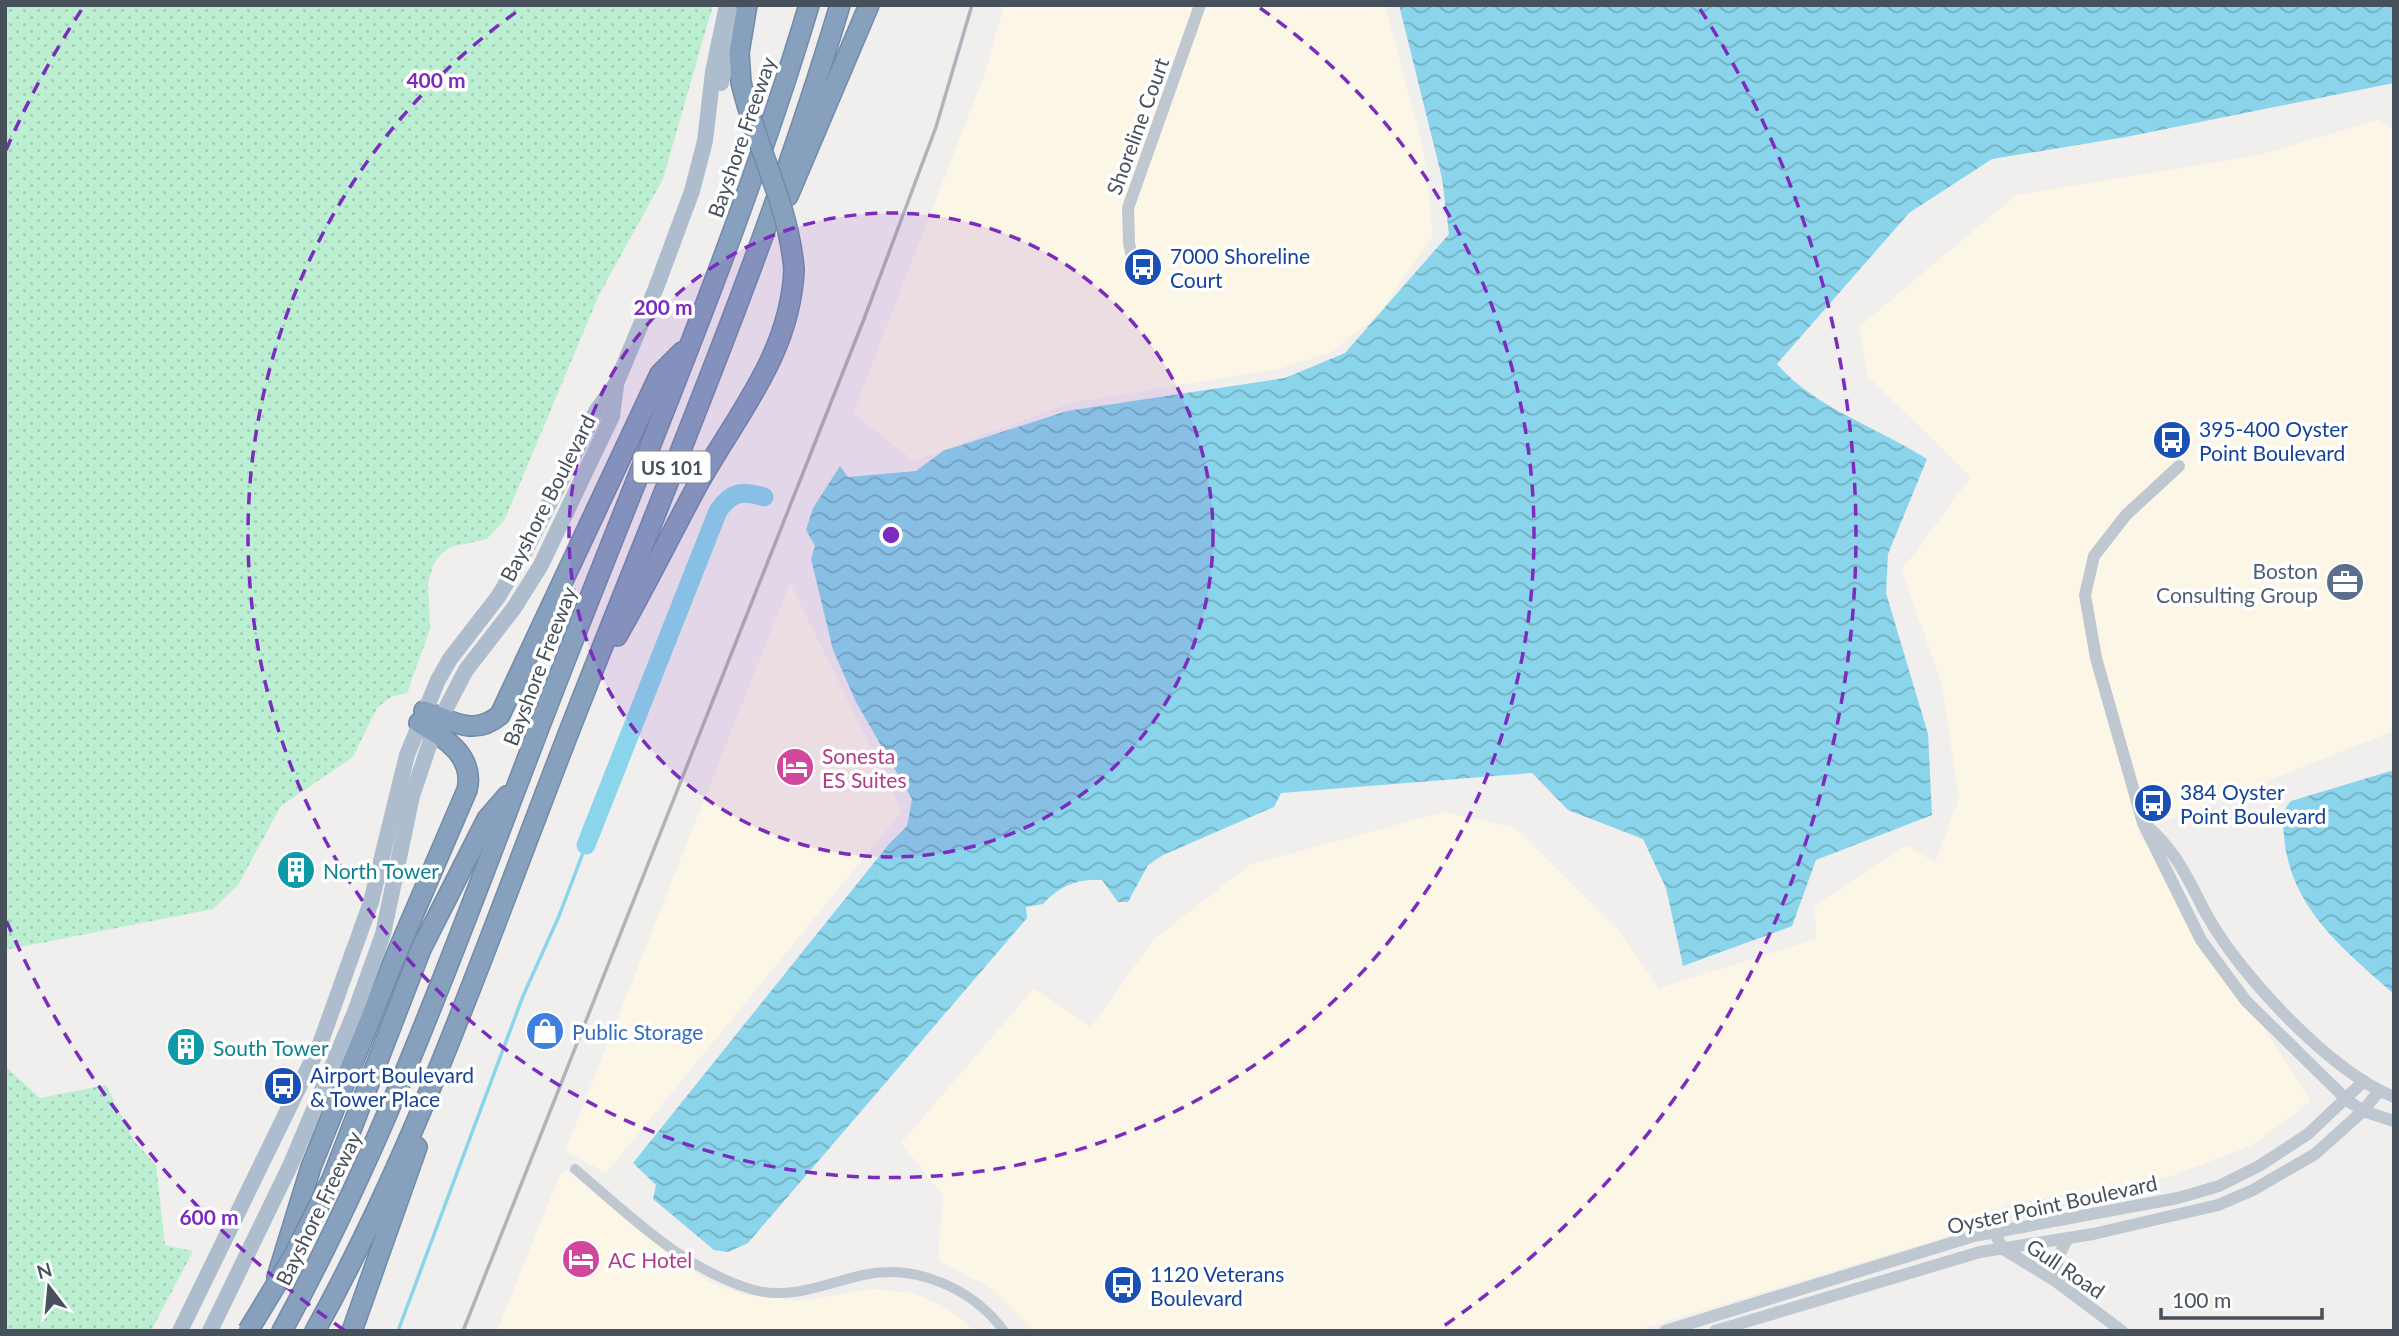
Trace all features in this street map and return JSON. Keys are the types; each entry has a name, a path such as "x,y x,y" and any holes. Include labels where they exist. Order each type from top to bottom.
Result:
{"highway":[{"path":"583,695 697,486 774,357 788,318 794,270 786,219 751,122 741,82 739,53 747,5"},
{"name":"Bayshore Freeway","path":"282,1331 336,1228 395,1097 761,155 809,5"},
{"name":"US 101","path":"316,1331 362,1241 422,1109 762,238 840,5"},
{"path":"762,238 804,165 869,5"},
{"path":"430,721 470,728 492,722 500,715 660,374 688,346"},
{"path":"256,1331 269,1301 294,1215 316,1155 467,790 469,779 464,759 430,721"},
{"path":"248,1331 284,1273 332,1178 398,1000 429,930 487,819 516,787"},
{"path":"352,1331 506,892"}],"main road":[{"name":"Bayshore Boulevard","path":"708,122 713,72 727,5"},
{"name":"Bayshore Boulevard","path":"430,721 514,608 541,565 612,416 616,384 680,227 739,5"},
{"path":"180,1331 320,1044 363,928 402,772 430,721"},
{"path":"210,1331 296,1153 373,962 391,907 412,796 430,721"}],"street":[{"name":"Shoreline Court","path":"1133,261 1128,234 1128,208 1200,5"},
{"path":"2179,466 2106,537 2094,556 2085,596 2096,658 2143,822 2201,940 2246,1001 2347,1100 2363,1111 2394,1121"},
{"path":"2143,822 2175,853 2231,952 2276,1004 2323,1049 2364,1081 2394,1097"},
{"path":"2217,962 2231,952"},
{"name":"Oyster Point Boulevard","path":"1665,1331 1749,1303 1994,1232 2178,1198 2219,1186 2283,1152 2347,1100 2364,1081"},
{"name":"Oyster Point Boulevard","path":"1715,1331 1853,1292 1912,1271 2003,1249 2067,1240 2198,1210 2253,1190 2315,1154 2363,1111 2379,1091"},
{"path":"575,1169 672,1249 698,1267 727,1280 757,1290 782,1293 812,1290 867,1274 921,1276 966,1295 985,1309 1004,1331"},
{"name":"Gull Road","path":"1994,1232 2003,1249 2062,1286 2122,1331"},
{"path":"2062,1286 2057,1260 2067,1240"}],"shaded area":[{"path":"1004,5 1385,5 1424,151 1433,235 1382,310 1334,351 1282,368 1070,403 914,461 853,413 985,73"},
{"path":"2377,120 2394,129 2394,731 2138,832 2311,1101 2252,1145 2170,1177 2006,1204 1975,1228 1635,1331 1034,1331 991,1288 938,1260 943,1195 901,1143 1034,988 1091,1027 1154,939 1251,864 1444,812 1514,827 1618,929 1659,988 1816,939 1815,906 1907,845 1935,863 1959,798 1942,686 1902,570 1971,477 1868,376 1859,327 2016,195 2259,155"},
{"path":"790,583 902,811 606,1173 565,1151"},
{"path":"567,1170 707,1281 744,1295 802,1301 872,1289 912,1293 947,1308 975,1331 497,1331 559,1177"}],"green space":[{"path":"5,5 713,5 663,179 599,295 505,519 487,539 451,547 441,554 433,565 428,583 430,629 407,693 391,697 377,708 353,757 281,806 238,885 213,909 5,950"},
{"path":"5,1066 40,1098 106,1085 134,1141 156,1165 165,1245 193,1251 151,1331 5,1331"}],"water":[{"path":"1399,5 2394,5 2394,83 2126,137 1992,159 1909,213 1777,364 1810,393 1927,459 1888,554 1886,593 1928,734 1932,815 1816,860 1792,926 1683,966 1666,888 1643,839 1568,810 1532,773 1281,793 1274,807 1163,855 1148,865 1128,902 1118,902 1102,880 1085,880 1056,892 1043,904 1026,907 1027,918 748,1243 728,1252 714,1250 653,1199 656,1185 633,1163 889,844 907,826 912,799 856,702 833,650 811,559 815,546 806,530 813,508 840,466 848,477 916,471 943,451 1067,411 1285,378 1345,353 1449,234 1442,178"},
{"path":"2394,770 2394,994 2338,943 2308,906 2288,862 2283,821 2291,801"}],"waterway":[{"path":"586,845 718,511 732,496 738,494 764,497"},
{"path":"398,1331 523,996 559,916 586,845"}],"railway":[{"path":"463,1331 864,319 936,127 972,5"}],"place":[{"name":"7000 Shoreline Court","path":"1143,267"},
{"name":"395-400 Oyster Point Boulevard","path":"2172,440"},
{"name":"Boston Consulting Group","path":"2345,582"},
{"name":"Sonesta ES Suites","path":"795,767"},
{"name":"384 Oyster Point Boulevard","path":"2153,803"},
{"name":"North Tower","path":"296,870"},
{"name":"Public Storage","path":"545,1031"},
{"name":"South Tower","path":"186,1047"},
{"name":"Airport Boulevard & Tower Place","path":"283,1086"},
{"name":"AC Hotel","path":"581,1259"},
{"name":"1120 Veterans Boulevard","path":"1123,1285"}]}
